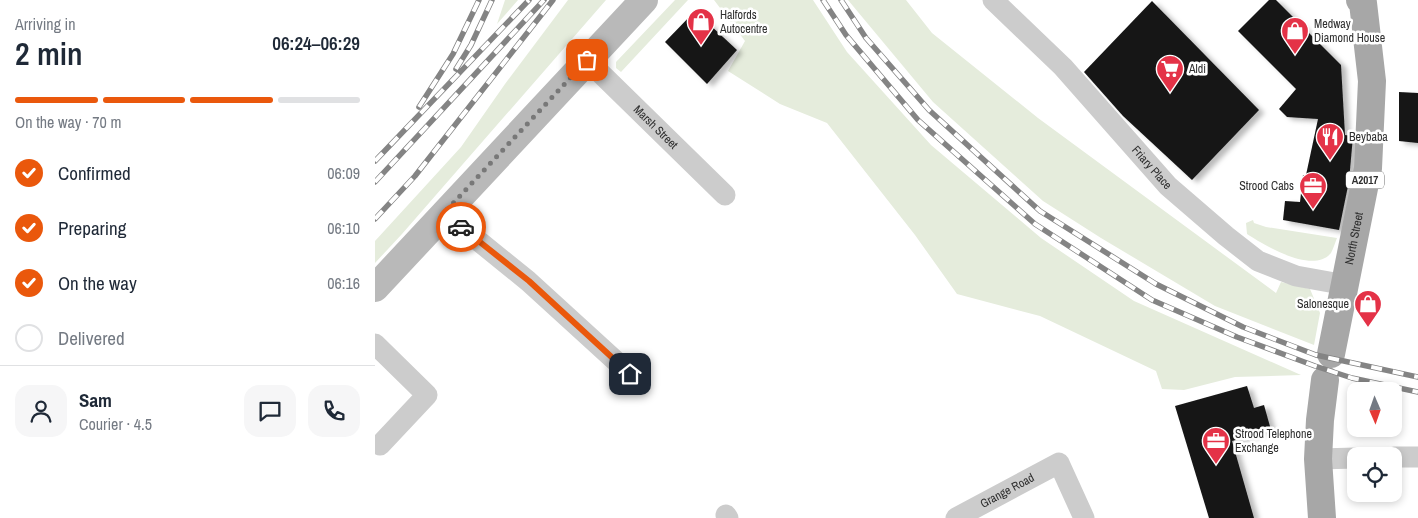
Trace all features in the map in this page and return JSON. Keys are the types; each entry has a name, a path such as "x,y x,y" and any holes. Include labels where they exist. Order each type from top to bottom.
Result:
{"main road":[{"path":"375,288 644,0"},
{"name":"North Street","path":"1322,518 1318,459 1320,420 1328,367 1368,168 1372,81 1364,1"}],"street":[{"name":"Friary Place","path":"993,0 1063,67 1168,186 1226,236 1258,261 1296,276 1345,285"},
{"name":"Marsh Street","path":"587,60 725,195"},
{"path":"444,213 529,281 630,374"},
{"path":"375,344 427,395 380,445"},
{"path":"1402,457 1418,457"},
{"path":"1318,459 1347,458"},
{"name":"Grange Road","path":"956,518 1059,463 1084,518"}],"green space":[{"path":"505,0 518,0 497,24"},
{"path":"568,0 606,0 375,263 375,241 461,147 505,84"},
{"path":"675,0 688,0 621,72 616,68 616,62"},
{"path":"714,0 813,0 847,52 931,145 1041,238 1134,301 1301,375 1235,377 1184,390 1162,389 1156,371 1040,316 957,294 915,235 827,123 780,104 728,71 745,41"},
{"path":"848,0 906,0 932,33 1038,118 1276,293 1281,282 1310,289 1320,313 1314,345 1215,306 1043,201 933,102"},
{"path":"1253,220 1254,223 1266,227 1337,238 1331,253 1323,259 1313,261 1301,260 1276,251 1247,234 1246,223"}],"building":[{"path":"1269,0 1276,0 1341,65 1345,135 1353,136 1349,181 1339,230 1283,220 1285,201 1300,202 1303,175 1306,175 1318,119 1287,117 1279,109 1296,89 1238,31"},
{"name":"Aldi","path":"1152,1 1259,110 1192,180 1123,116 1084,72"},
{"path":"695,11 737,50 707,84 665,42"},
{"path":"1399,92 1418,93 1418,143 1399,141"},
{"name":"Strood Telephone Exchange","path":"1247,386 1254,408 1264,405 1271,430 1232,441 1254,518 1209,518 1175,406"}],"railway":[{"path":"419,107 453,54 479,0"},
{"path":"456,69 471,45 492,0"},
{"path":"375,161 529,0"},
{"path":"375,182 544,0"},
{"path":"375,219 415,176 553,0"},
{"path":"823,0 846,35 918,120 1035,224 1152,300 1237,337 1315,366 1352,378 1418,392"},
{"path":"841,0 866,38 929,110 1040,211 1156,284 1243,327 1316,355 1418,377"}],"way so far":[{"path":"461,227 444,213 587,60"}],"place":[{"name":"Halfords Autocentre","path":"701,46"},
{"name":"Medway Diamond House","path":"1295,55"},
{"name":"Aldi","path":"1170,93"},
{"name":"Beybaba","path":"1330,161"},
{"name":"Strood Cabs","path":"1313,210"},
{"name":"Salonesque","path":"1368,328"},
{"name":"Strood Telephone Exchange","path":"1216,465"}],"route":[{"path":"461,227 529,281 630,374"}]}
